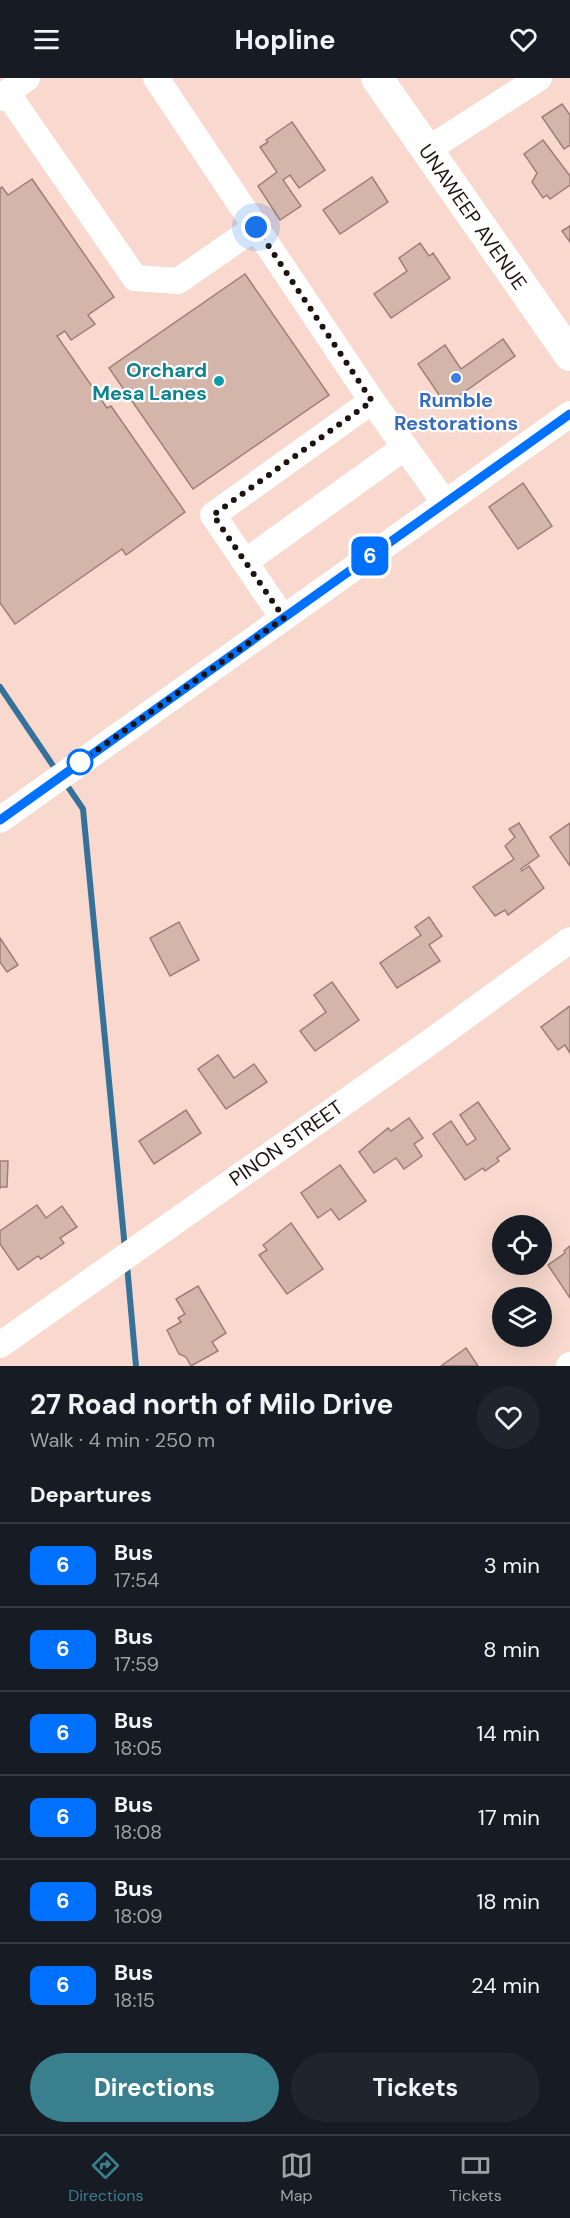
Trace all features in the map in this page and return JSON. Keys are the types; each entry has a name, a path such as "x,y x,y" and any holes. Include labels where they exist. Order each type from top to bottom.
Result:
{"main road":[{"name":"UNAWEEP AVENUE","path":"377,78 570,355"}],"street":[{"path":"156,78 372,401 445,503"},
{"path":"427,150 539,78"},
{"path":"11,90 135,278 178,281 256,227"},
{"path":"284,618 213,515 372,401"},
{"path":"0,820 570,414"},
{"path":"245,562 405,447"},
{"name":"PINON STREET","path":"0,1345 433,1040 570,940"}],"building":[{"path":"562,104 570,115 570,145 564,149 542,117"},
{"path":"292,122 325,170 299,188 290,175 283,180 301,206 280,220 258,186 277,172 260,147 268,142 266,140"},
{"path":"543,140 570,176 570,185 550,199 547,195 543,198 532,182 537,173 524,154"},
{"path":"372,177 388,202 340,234 323,210"},
{"path":"32,179 114,297 88,315 95,324 71,340 65,331 57,336 107,408 111,406 185,512 126,555 122,549 15,624 0,603 0,188 2,187 8,195"},
{"path":"570,226 570,242 562,231"},
{"path":"420,243 429,256 433,253 450,278 391,318 374,294 407,271 399,258"},
{"name":"Orchard Mesa Lanes","path":"245,274 329,395 193,489 109,368"},
{"name":"Rumble Restorations","path":"503,339 515,356 446,405 418,364 445,345 461,369"},
{"path":"523,483 552,526 518,549 489,507"},
{"path":"519,823 539,856 521,869 522,871 529,866 544,888 508,915 505,910 495,916 473,887 514,859 505,846 515,837 509,829"},
{"path":"570,823 570,866 550,837"},
{"path":"429,917 442,936 429,945 440,961 397,988 380,963 421,935 415,927"},
{"path":"179,922 199,960 170,976 150,938"},
{"path":"0,938 18,965 7,972 0,962"},
{"path":"332,982 359,1020 315,1051 300,1031 326,1012 314,995"},
{"path":"570,1006 570,1053 565,1045 558,1050 541,1027"},
{"path":"218,1055 234,1078 254,1064 267,1082 226,1109 198,1069"},
{"path":"478,1102 510,1149 497,1158 499,1161 485,1171 483,1168 465,1180 433,1134 451,1121 467,1145 476,1139 460,1115"},
{"path":"186,1110 201,1133 154,1164 139,1141"},
{"path":"409,1118 423,1138 414,1144 422,1156 404,1169 396,1158 374,1173 359,1152 388,1128 391,1131"},
{"path":"0,1161 8,1161 7,1187 0,1187"},
{"path":"340,1165 366,1201 339,1220 331,1209 318,1218 301,1193"},
{"path":"37,1205 46,1218 62,1206 77,1227 60,1238 64,1243 41,1259 38,1256 18,1270 0,1244 0,1231"},
{"path":"291,1223 323,1269 287,1294 259,1255 267,1250 263,1245"},
{"path":"570,1246 570,1298 552,1271 552,1262 565,1253 564,1251"},
{"path":"198,1286 226,1333 212,1342 218,1351 191,1366 186,1357 179,1354 167,1330 181,1322 178,1318 185,1314 176,1299"},
{"path":"466,1348 478,1366 441,1366"}],"waterway":[{"path":"0,687 58,773"},
{"path":"64,781 83,809 125,1249"},
{"path":"127,1265 136,1366"}],"bus line":[{"name":"6","path":"0,820 570,414"}],"place":[{"name":"Rumble Restorations","path":"456,378"},
{"name":"Orchard Mesa Lanes","path":"219,381"}],"route":[{"path":"80,762 76,765 284,618 213,515 372,401 256,227"}]}
